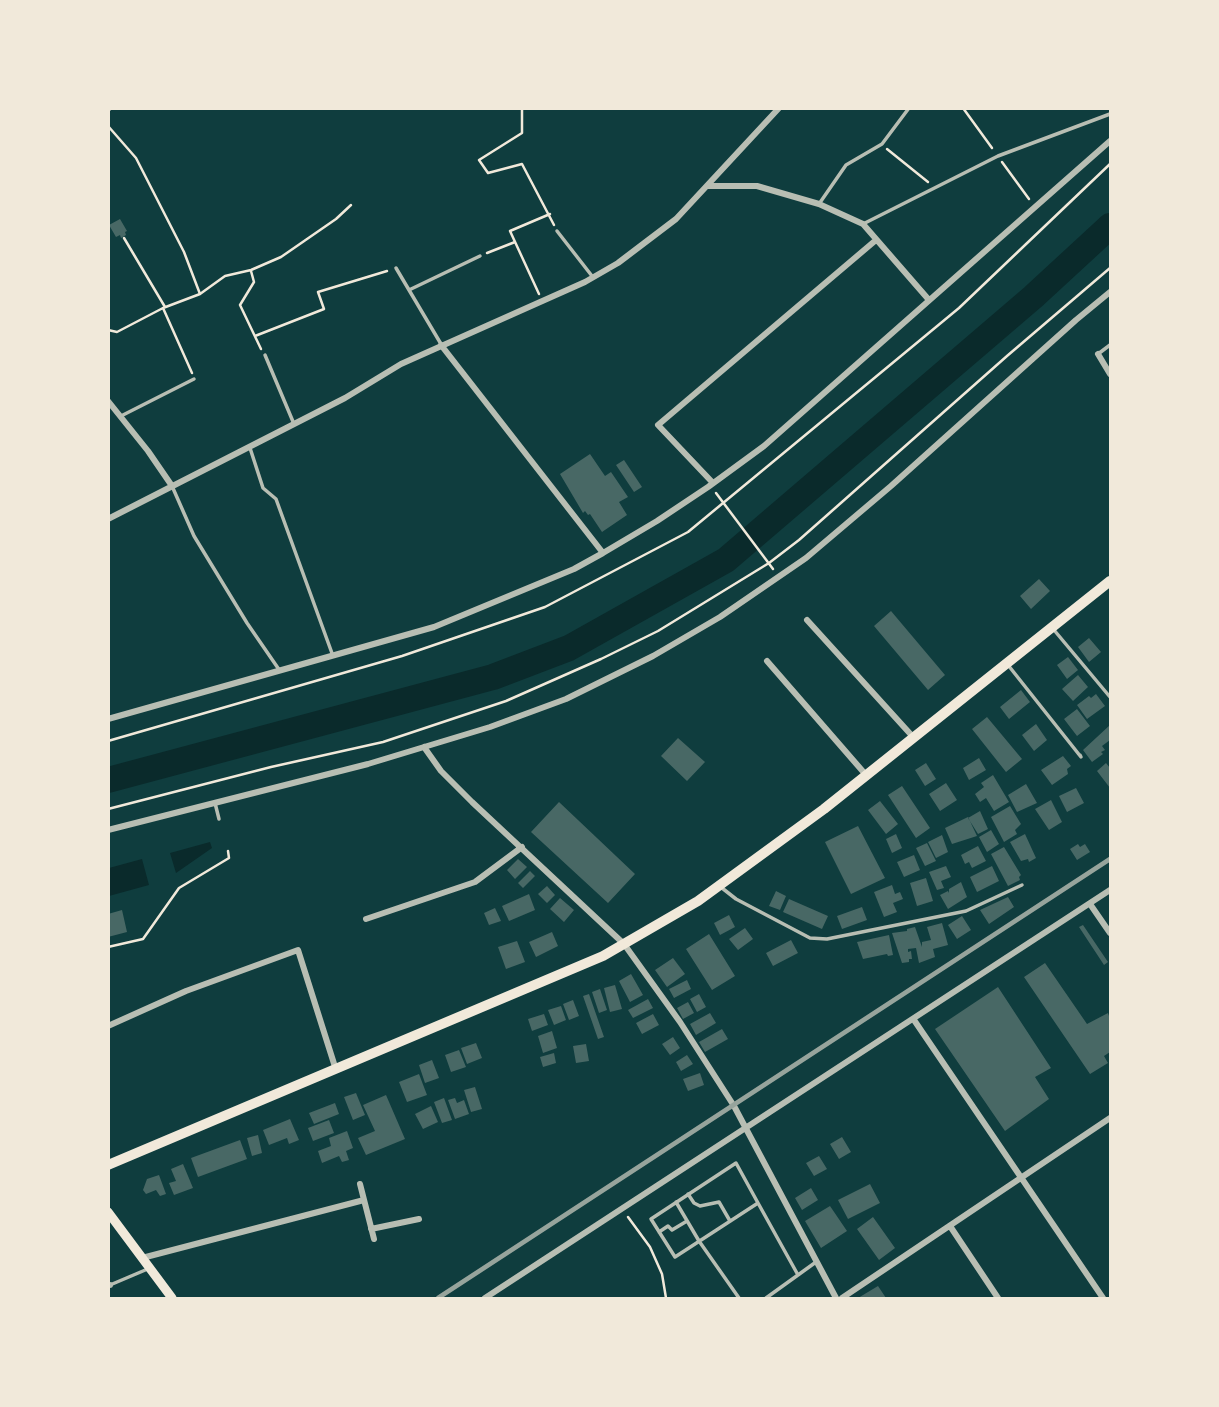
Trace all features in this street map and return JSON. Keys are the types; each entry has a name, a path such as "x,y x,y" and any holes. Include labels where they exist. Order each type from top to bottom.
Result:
{"highway":[{"path":"108,1165 603,956 624,944 720,887 1008,665 1111,581"}],"main road":[{"path":"108,1212 172,1298"}],"street":[{"path":"108,519 345,398 401,364 593,278 618,263 676,219 779,108"},
{"path":"108,719 434,627 574,569 603,553 711,485 764,446 1111,141"},
{"path":"709,186 757,186 819,204 863,224 929,300"},
{"path":"711,485 658,425 876,240"},
{"path":"108,830 368,764 490,727 565,699 653,656 730,610 806,558 1111,292"},
{"path":"442,345 603,553"},
{"path":"1098,354 1111,374"},
{"path":"108,401 172,486"},
{"path":"807,620 914,738"},
{"path":"767,661 866,775"},
{"path":"424,747 441,771 624,944 680,1022 746,1128 836,1298"},
{"path":"366,919 475,883 522,847"},
{"path":"485,1298 1111,890"},
{"path":"1090,904 1111,933"},
{"path":"108,1026 186,991 298,950 336,1070"},
{"path":"914,1020 1103,1298"},
{"path":"842,1298 1111,1118"},
{"path":"360,1184 374,1239"},
{"path":"142,1258 364,1200"},
{"path":"371,1229 419,1219"},
{"path":"950,1226 998,1298"}],"lane":[{"path":"819,204 846,165 882,144 909,108"},
{"path":"863,224 998,156 1111,114"},
{"path":"557,231 593,278"},
{"path":"409,290 480,256"},
{"path":"397,268 442,345"},
{"path":"1098,354 1111,345"},
{"path":"265,355 294,424"},
{"path":"121,416 194,379"},
{"path":"249,446 263,488 276,499 333,656"},
{"path":"172,486 194,536 252,631 281,672"},
{"path":"1053,628 1111,697"},
{"path":"1008,665 1081,757 1080,755"},
{"path":"215,803 219,819"},
{"path":"720,887 736,899 810,938 827,939 966,911 1022,885"},
{"path":"758,1203 675,1257 651,1219 736,1163 798,1275"},
{"path":"688,1195 700,1206 719,1202 730,1221"},
{"path":"676,1202 699,1241 739,1298"},
{"path":"659,1232 668,1226 671,1230 687,1221"},
{"path":"766,1298 817,1261"},
{"path":"109,1285 149,1268"}],"path":[{"path":"522,108 523,133 479,160 488,173 522,164 557,231"},
{"path":"108,125 136,158 184,252 200,294"},
{"path":"882,144 935,187"},
{"path":"108,741 402,656 545,607 688,532 726,505 959,308 1111,164"},
{"path":"108,330 117,332 164,308 200,294 225,276 251,270 281,257 336,219 351,205"},
{"path":"542,301 510,231 550,214"},
{"path":"124,238 164,308 194,379"},
{"path":"480,256 515,242"},
{"path":"255,336 324,309 318,292 397,268"},
{"path":"108,809 271,767 363,748 506,701 659,631 769,563 817,526 1007,356 1111,268"},
{"path":"251,270 254,282 240,305 265,355"},
{"path":"711,485 769,563"},
{"path":"108,947 143,939 180,888 229,858 228,851"},
{"path":"627,1216 650,1247 662,1275 666,1298"}],"water":[{"path":"210,842 212,848 176,873 170,853"},
{"path":"142,859 149,885 109,896 109,868"}],"building":[{"path":"120,219 127,231 121,238 120,235 116,237 109,225"},
{"path":"590,454 605,476 611,472 628,497 619,502 627,515 602,532 590,514 585,511 583,513 560,474"},
{"path":"624,460 642,487 634,492 616,465"},
{"path":"1039,579 1050,591 1031,609 1020,596"},
{"path":"891,611 945,675 928,690 874,626"},
{"path":"1089,638 1101,652 1089,662 1078,647"},
{"path":"1068,657 1078,670 1067,679 1057,665"},
{"path":"1078,675 1088,687 1073,701 1062,689"},
{"path":"1021,690 1030,702 1009,719 1000,707"},
{"path":"1096,694 1105,706 1087,719 1077,705"},
{"path":"1077,709 1090,726 1077,736 1064,719"},
{"path":"987,717 1022,759 1006,772 972,729"},
{"path":"1036,724 1047,740 1034,751 1022,735"},
{"path":"1110,725 1110,740 1102,746 1105,750 1101,752 1103,754 1092,762 1083,750"},
{"path":"678,738 705,762 687,781 661,756"},
{"path":"1063,756 1071,766 1067,769 1068,774 1052,785 1041,770"},
{"path":"979,758 986,770 969,780 963,768"},
{"path":"926,763 936,779 925,786 915,770"},
{"path":"1106,763 1110,768 1110,788 1097,771"},
{"path":"993,775 1009,802 994,811 986,798 980,802 975,794 984,787 981,783"},
{"path":"946,783 957,800 940,811 929,794"},
{"path":"1026,784 1037,803 1017,812 1008,795"},
{"path":"902,786 930,828 916,838 888,795"},
{"path":"1076,788 1084,803 1067,812 1059,796"},
{"path":"1051,800 1062,822 1049,830 1035,809"},
{"path":"880,801 898,824 886,834 868,810"},
{"path":"559,802 635,874 608,903 531,832"},
{"path":"1010,806 1021,824 1015,830 1017,834 1004,842 991,817"},
{"path":"980,811 988,829 978,834 968,818"},
{"path":"968,817 977,836 952,844 945,828"},
{"path":"858,826 885,878 851,894 825,842"},
{"path":"991,830 999,844 987,852 979,837"},
{"path":"896,834 902,848 892,853 886,839"},
{"path":"1025,834 1036,858 1029,862 1028,859 1021,861 1010,842"},
{"path":"942,835 948,852 936,858 928,842"},
{"path":"927,843 936,861 925,866 916,848"},
{"path":"1078,844 1080,847 1085,844 1090,852 1077,860 1070,849"},
{"path":"978,846 986,861 972,868 969,862 965,864 961,855"},
{"path":"1004,847 1021,875 1020,880 1008,886 991,854"},
{"path":"914,855 920,870 904,877 897,862"},
{"path":"518,859 527,867 515,879 507,870"},
{"path":"946,866 951,877 941,881 944,888 937,890 929,872"},
{"path":"992,866 999,881 977,892 970,877"},
{"path":"530,871 535,876 523,888 518,883"},
{"path":"926,878 933,901 917,906 910,883"},
{"path":"961,882 967,897 948,909 940,895 948,891 949,893 949,889"},
{"path":"892,885 895,894 900,892 903,899 893,903 897,912 884,917 874,892"},
{"path":"547,886 555,895 547,903 538,894"},
{"path":"776,891 786,896 780,910 769,906"},
{"path":"529,894 535,910 509,921 502,906"},
{"path":"1008,897 1014,907 989,924 980,910"},
{"path":"560,898 574,910 564,922 550,909"},
{"path":"789,899 828,916 822,929 783,912"},
{"path":"862,907 867,920 842,929 837,916"},
{"path":"495,908 501,921 489,925 484,913"},
{"path":"122,910 127,932 108,937 108,914"},
{"path":"729,915 735,927 720,935 714,923"},
{"path":"962,916 971,930 957,939 948,925"},
{"path":"942,923 948,945 933,949 935,957 919,963 916,948 908,949 912,959 902,963 892,933 915,927 922,947 922,942 931,940 927,927"},
{"path":"1083,925 1108,962 1104,965 1079,927"},
{"path":"745,928 753,939 738,950 729,939"},
{"path":"552,932 558,946 536,957 529,942"},
{"path":"709,934 735,976 712,990 686,949"},
{"path":"889,935 893,955 863,959 857,942"},
{"path":"791,940 798,953 773,966 766,953"},
{"path":"517,941 525,962 506,969 498,947"},
{"path":"673,958 685,974 667,987 655,970"},
{"path":"1045,963 1087,1024 1108,1013 1110,1052 1104,1056 1108,1063 1090,1074 1024,977"},
{"path":"631,974 643,995 630,1002 619,981"},
{"path":"687,980 691,989 674,998 669,989"},
{"path":"615,985 622,1009 610,1012 604,988"},
{"path":"998,987 1051,1068 1035,1077 1049,1099 1005,1131 935,1029"},
{"path":"600,989 607,1010 599,1013 592,992"},
{"path":"589,994 604,1037 598,1039 583,996"},
{"path":"699,994 706,1007 697,1012 690,999"},
{"path":"648,999 653,1008 633,1018 628,1010"},
{"path":"573,1000 579,1016 569,1020 563,1004"},
{"path":"688,1002 694,1013 683,1019 677,1008"},
{"path":"561,1006 566,1020 554,1025 548,1010"},
{"path":"710,1013 716,1023 696,1035 690,1024"},
{"path":"544,1014 548,1025 532,1031 528,1019"},
{"path":"653,1014 659,1025 642,1034 636,1023"},
{"path":"722,1029 728,1039 705,1052 699,1042"},
{"path":"552,1031 557,1048 543,1053 538,1036"},
{"path":"673,1037 680,1048 670,1055 662,1044"},
{"path":"476,1043 482,1058 467,1064 461,1048"},
{"path":"586,1044 589,1061 576,1063 573,1046"},
{"path":"459,1050 466,1067 451,1072 445,1055"},
{"path":"554,1053 556,1063 543,1067 540,1057"},
{"path":"687,1055 693,1064 681,1071 676,1062"},
{"path":"432,1060 439,1078 425,1083 419,1065"},
{"path":"700,1073 704,1085 688,1091 683,1079"},
{"path":"419,1074 427,1095 407,1102 399,1082"},
{"path":"475,1087 482,1109 471,1112 464,1090"},
{"path":"356,1093 365,1115 353,1120 344,1097"},
{"path":"386,1095 405,1139 366,1155 358,1138 375,1131 363,1105"},
{"path":"444,1098 452,1120 442,1123 434,1102"},
{"path":"455,1098 457,1103 464,1100 469,1114 455,1119 448,1100"},
{"path":"335,1103 339,1114 314,1124 309,1113"},
{"path":"431,1106 438,1122 423,1129 415,1114"},
{"path":"290,1119 299,1140 289,1144 287,1138 269,1145 263,1130"},
{"path":"329,1120 334,1133 313,1141 308,1128"},
{"path":"347,1131 353,1148 346,1151 349,1160 342,1162 339,1156 322,1163 318,1151 331,1146 329,1138"},
{"path":"258,1135 262,1153 252,1156 247,1138"},
{"path":"842,1137 851,1152 839,1159 830,1144"},
{"path":"240,1140 247,1159 198,1177 191,1158"},
{"path":"819,1156 827,1169 814,1176 806,1163"},
{"path":"183,1164 193,1188 174,1195 169,1183 176,1181 171,1169"},
{"path":"159,1175 166,1194 160,1196 156,1190 146,1194 143,1190 147,1179"},
{"path":"870,1184 880,1203 848,1219 838,1200"},
{"path":"811,1188 818,1200 802,1210 795,1198"},
{"path":"830,1206 847,1231 821,1248 805,1221"},
{"path":"873,1217 895,1248 879,1260 857,1229"},
{"path":"878,1286 886,1298 858,1298"}],"waterway":[{"path":"108,780 493,677 569,648 726,560 1033,297 1110,226"}],"railway":[{"path":"438,1298 1110,859"}]}
